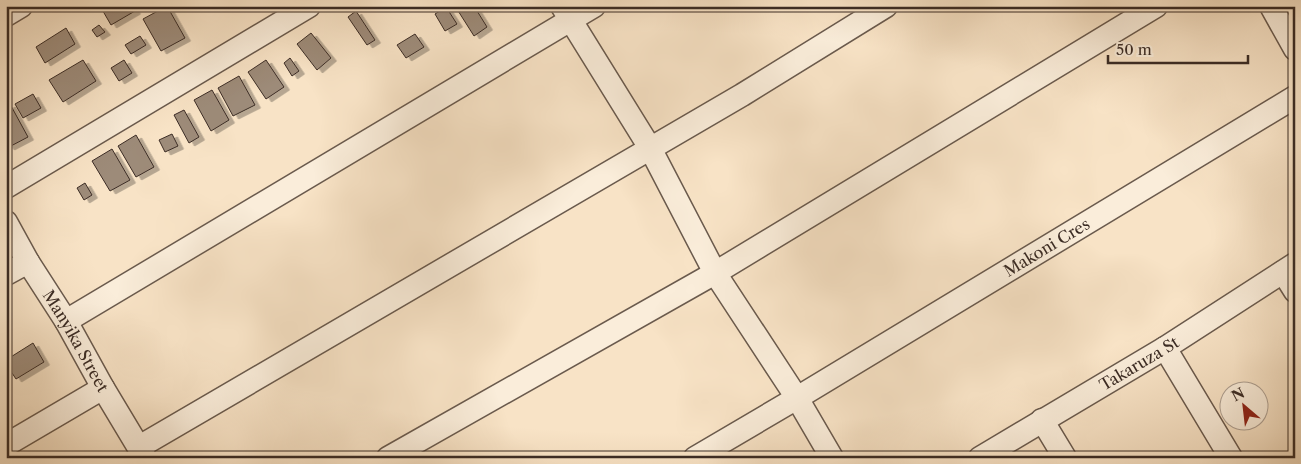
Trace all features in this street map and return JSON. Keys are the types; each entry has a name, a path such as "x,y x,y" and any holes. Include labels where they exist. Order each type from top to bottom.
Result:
{"street":[{"path":"6,15 21,6"},
{"path":"6,187 309,6"},
{"path":"66,321 566,14 594,6"},
{"path":"142,452 821,48 886,6"},
{"path":"388,458 715,273 1156,6"},
{"path":"1280,10 1295,48"},
{"path":"566,14 650,148 715,273 797,398 832,458"},
{"name":"Makoni Cres","path":"695,458 1295,97"},
{"name":"Manyika Street","path":"6,222 142,452"},
{"path":"6,274 28,262"},
{"name":"Takaruza St","path":"980,458 1291,276"},
{"path":"1165,348 1231,458"},
{"path":"6,445 103,388"},
{"path":"1042,420 1065,458"}],"building":[{"path":"100,6 132,6 135,11 111,25"},
{"path":"167,6 185,38 161,51 143,19"},
{"path":"455,6 474,6 487,27 474,36"},
{"path":"446,7 457,24 445,31 435,14"},
{"path":"356,11 375,40 367,45 348,17"},
{"path":"99,25 105,32 97,37 92,30"},
{"path":"66,28 75,44 45,63 36,47"},
{"path":"311,33 331,58 317,70 297,44"},
{"path":"415,34 424,47 406,58 397,45"},
{"path":"140,36 146,45 131,54 125,45"},
{"path":"290,58 299,71 292,76 284,63"},
{"path":"83,60 96,81 63,102 49,80"},
{"path":"124,60 132,73 119,81 111,68"},
{"path":"266,60 284,87 266,99 248,72"},
{"path":"239,76 255,105 233,116 218,88"},
{"path":"212,90 229,120 211,131 194,100"},
{"path":"33,94 41,108 23,118 15,104"},
{"path":"10,104 28,137 9,147 6,143 6,106"},
{"path":"184,110 199,137 189,143 174,115"},
{"path":"172,134 178,146 165,152 159,140"},
{"path":"136,135 154,167 136,177 118,146"},
{"path":"112,149 130,180 110,191 92,161"},
{"path":"85,183 92,195 84,200 77,188"},
{"path":"33,343 44,362 16,379 6,364 6,360"}]}
